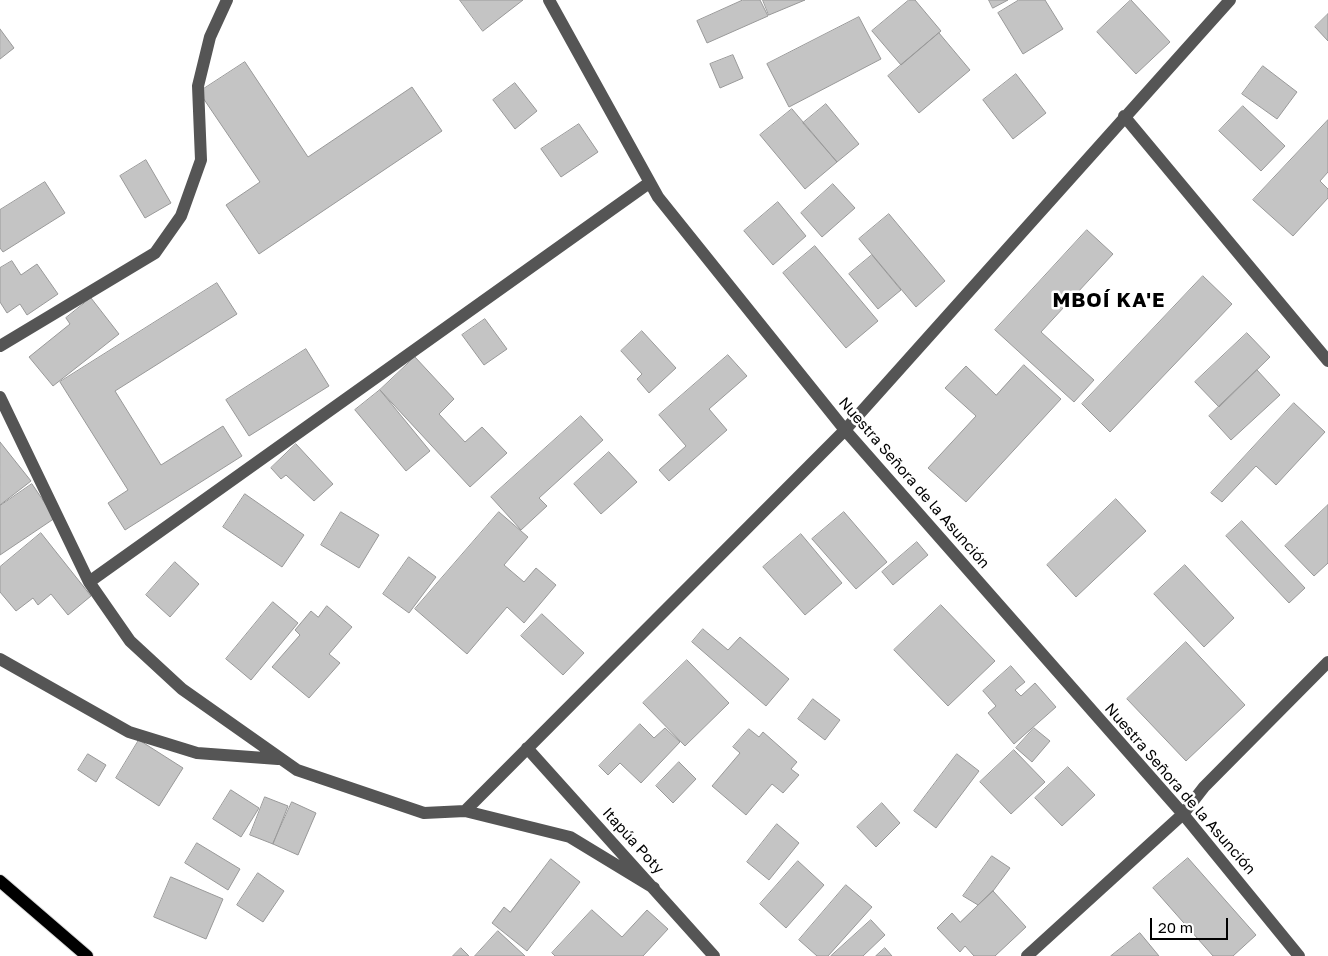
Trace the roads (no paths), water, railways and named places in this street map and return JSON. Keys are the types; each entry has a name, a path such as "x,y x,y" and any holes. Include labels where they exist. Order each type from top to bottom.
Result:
{"main road":[{"path":"0,880 87,956"}],"street":[{"path":"0,346 155,253 181,216 201,160 198,86 210,37 227,0"},
{"name":"Nuestra Señora de la Asunción","path":"549,0 658,197 845,430 1183,814 1299,956"},
{"path":"465,811 845,430 1124,116 1230,0"},
{"path":"1124,116 1328,361"},
{"path":"89,582 649,183"},
{"path":"0,397 89,582 130,641 175,683 234,728 297,770 424,813 465,811 570,837 654,888"},
{"path":"0,660 129,732 197,753 280,759"},
{"path":"1027,956 1183,814 1204,787 1328,662"},
{"name":"Itapúa Poty","path":"527,748 714,956"}],"district":[{"name":"MBOÍ KA'E","path":"1109,301"}]}
